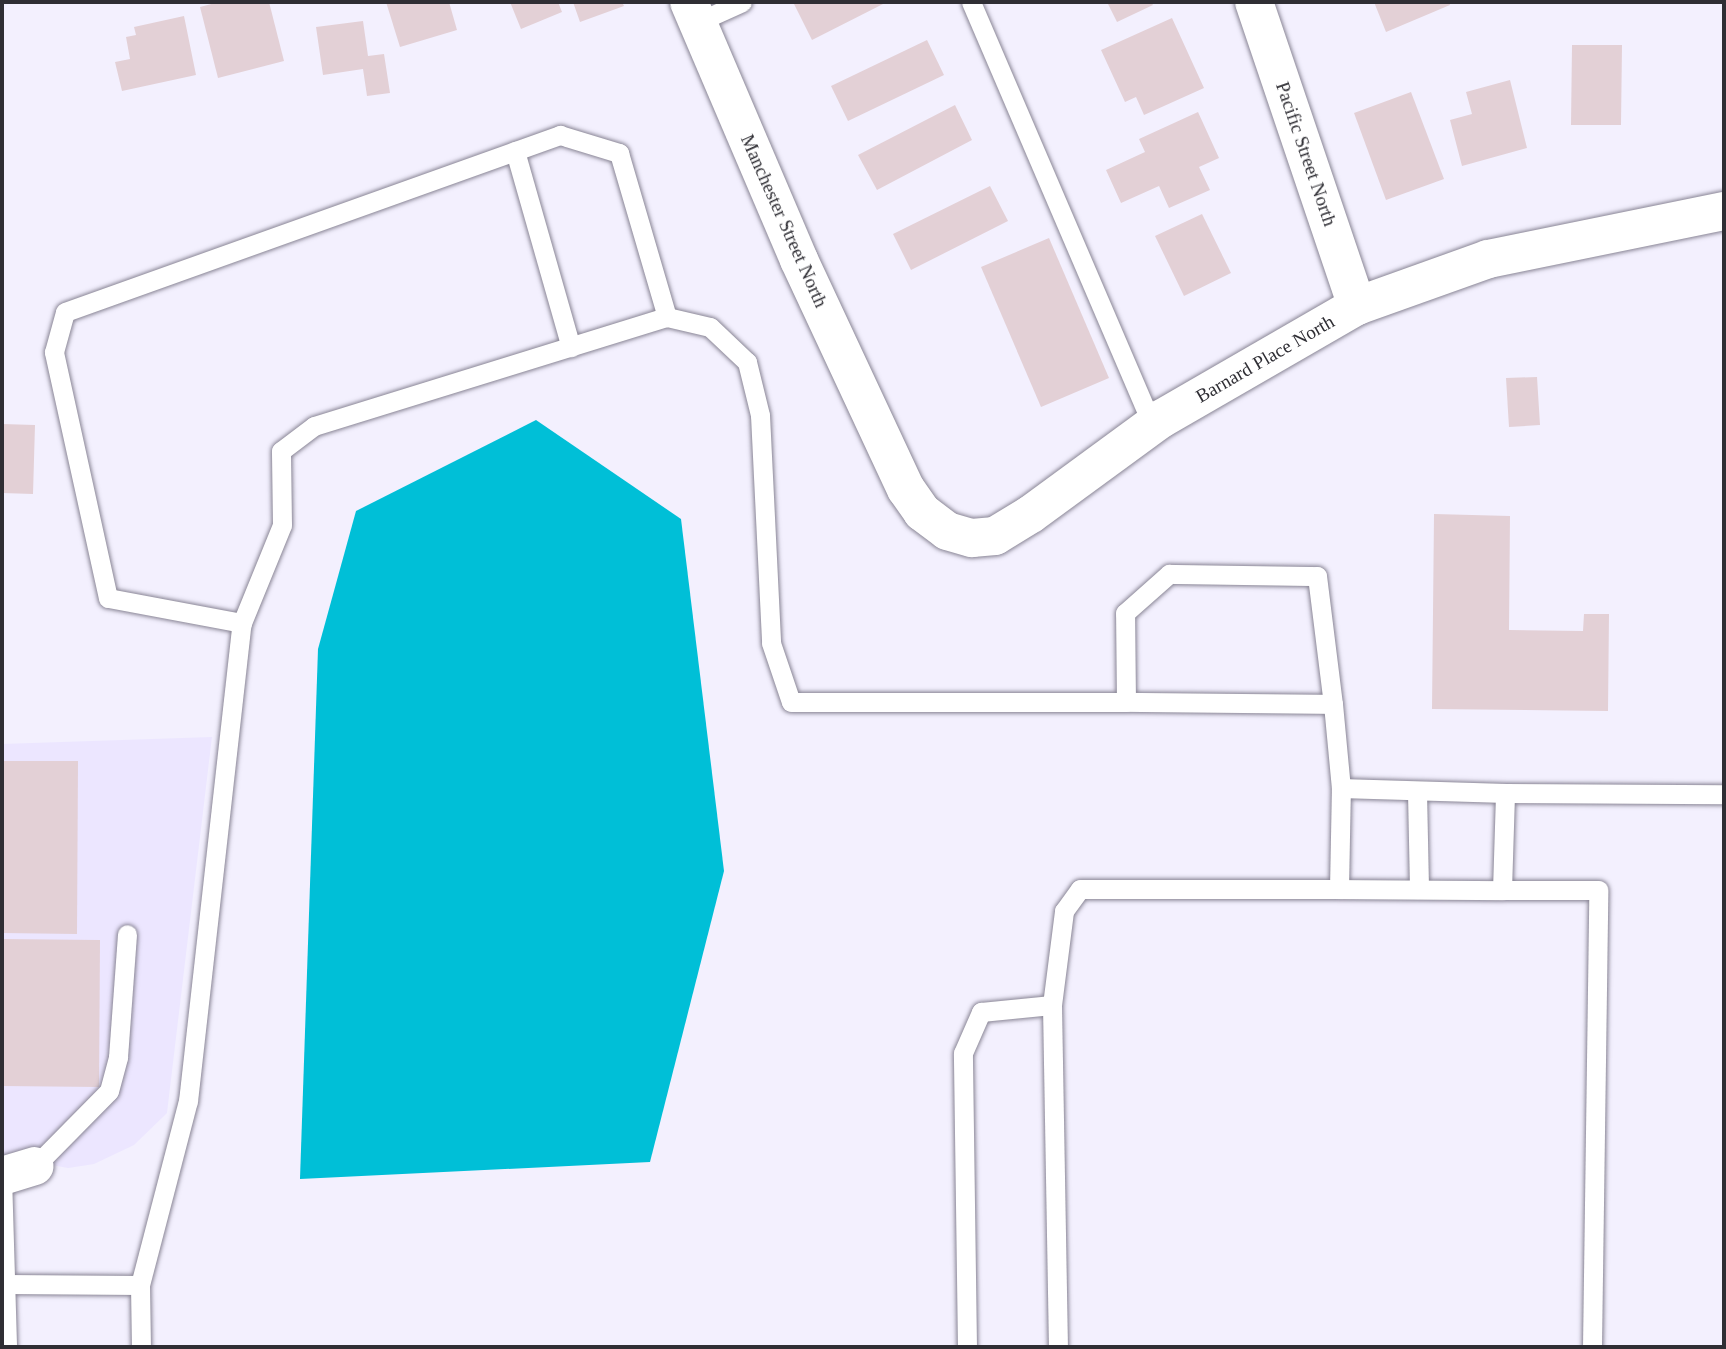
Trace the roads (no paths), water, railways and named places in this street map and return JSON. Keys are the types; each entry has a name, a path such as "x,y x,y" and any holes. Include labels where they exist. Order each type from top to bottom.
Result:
{"street":[{"name":"Pacific Street North","path":"1254,2 1357,306"},
{"name":"Manchester Street North","path":"694,12 799,260 883,439"},
{"name":"Barnard Place North","path":"883,439 922,512 947,531 972,538 995,536 1031,514 1152,425 1357,306 1488,259 1724,211"}],"lane":[{"path":"694,12 742,2"},
{"path":"971,2 1152,425"},
{"path":"242,623 108,598 54,352 65,312 560,135 619,153 667,317"},
{"path":"514,151 571,347"},
{"path":"141,1347 140,1285 188,1101 242,623 282,524 281,451 314,426 667,317 710,327 747,362 760,415 771,643 791,702 1333,704"},
{"path":"1126,702 1125,613 1169,574 1317,576 1341,788 1339,888"},
{"path":"1341,788 1418,792 1724,794"},
{"path":"1418,792 1419,889"},
{"path":"1502,890 1505,793"},
{"path":"1058,1347 1052,1005 1064,911 1080,888 1339,888 1598,890 1592,1347"},
{"path":"6,1347 5,1284 13,1173 109,1091 118,1057 127,934"},
{"path":"967,1347 963,1053 981,1012 1052,1005"},
{"path":"5,1284 140,1285"}],"water":[{"path":"536,420 681,519 724,871 650,1162 300,1179 318,649 356,511"}]}
